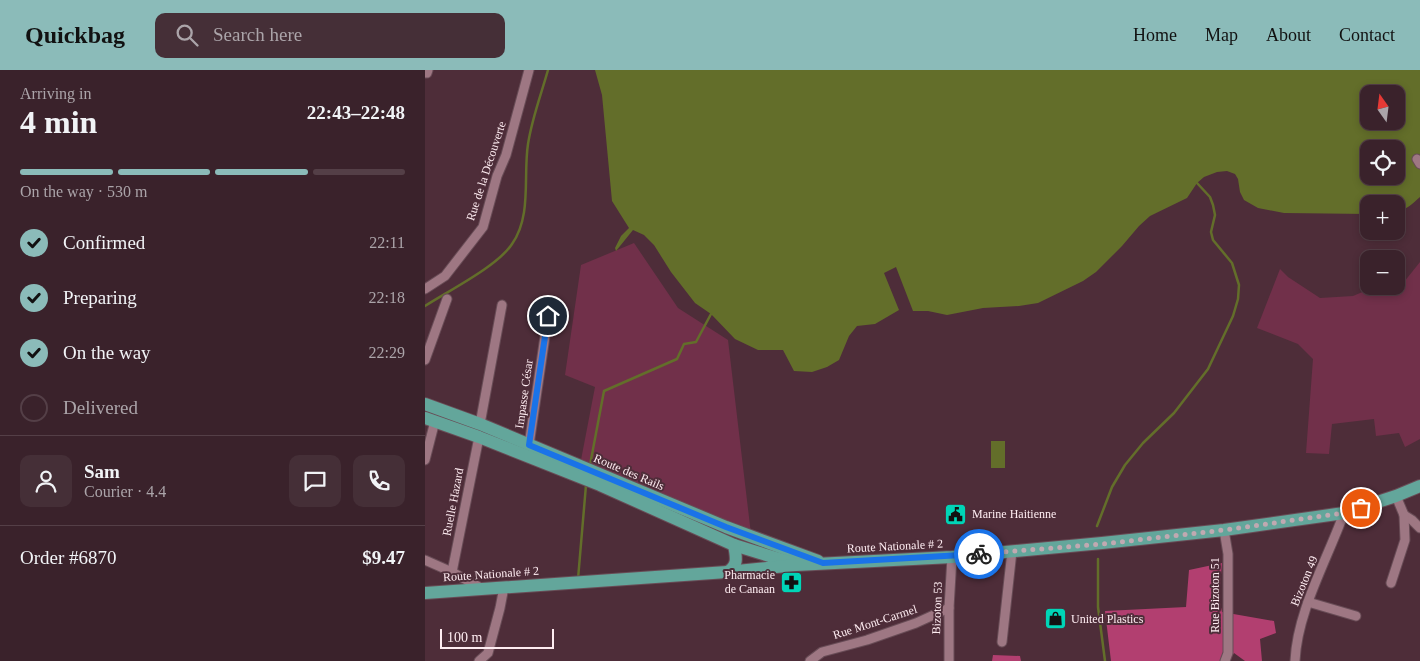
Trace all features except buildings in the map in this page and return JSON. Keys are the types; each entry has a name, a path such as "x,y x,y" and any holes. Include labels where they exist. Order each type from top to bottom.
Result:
{"main road":[{"name":"Route des Rails","path":"425,404 479,431 601,480 823,563"},
{"name":"Route des Rails","path":"430,419 529,445 579,471"},
{"name":"Route des Rails","path":"601,480 734,545 796,565"},
{"name":"Route Nationale # 2","path":"425,593 1102,544 1224,530 1344,513 1420,486"},
{"path":"727,572 733,569 735,565 734,545"}],"street":[{"path":"425,73 428,70"},
{"name":"Rue de la Découverte","path":"425,289 445,276 483,227 497,176 506,156 529,70"},
{"path":"425,360 447,298"},
{"name":"Ruelle Hazard","path":"452,572 502,305"},
{"name":"Impasse César","path":"529,445 548,316"},
{"path":"425,460 430,419"},
{"path":"1391,583 1405,540 1404,515 1396,496"},
{"name":"Bizoton 49","path":"1295,661 1297,634 1344,513"},
{"path":"1404,515 1420,528"},
{"name":"Rue Bizoton 51","path":"1224,530 1228,554 1228,653 1225,661"},
{"path":"1002,642 1012,551"},
{"name":"Bizoton 53","path":"949,661 949,608 952,556"},
{"path":"425,560 481,588"},
{"path":"479,661 488,654 504,586"},
{"path":"1308,602 1356,616"},
{"name":"Rue Mont-Carmel","path":"810,661 822,652 916,623 949,608"}],"shaded area":[{"path":"595,70 1420,70 1420,197 1406,208 1405,195 1360,195 1360,214 1284,213 1258,208 1244,200 1235,174 1227,171 1217,172 1204,177 1197,183 1187,198 1150,216 1096,272 1083,281 1038,303 983,308 947,315 928,311 913,311 896,267 884,273 899,310 875,324 857,326 849,336 839,360 827,367 812,372 794,371 783,350 758,350 735,339 711,314 695,303 671,272 654,245 644,235 633,230 616,251 615,248 621,236 629,228 612,201 602,95"},
{"path":"634,243 678,308 728,340 751,534 581,460 595,387 565,375 581,265"},
{"path":"1420,262 1420,439 1405,447 1399,433 1376,436 1374,419 1332,424 1329,454 1306,453 1313,359 1298,344 1257,328 1280,269 1288,277 1320,298 1353,296 1360,293 1360,295 1405,295 1405,281"},
{"path":"991,441 1005,441 1005,468 991,468"},
{"path":"1222,563 1219,598 1222,612 1274,621 1276,633 1260,639 1262,661 1245,661 1234,653 1229,661 1111,661 1105,611 1186,607 1189,570"},
{"path":"993,655 1020,656 1021,661 992,661"}],"waterway":[{"path":"425,306 472,278 496,261 512,244 518,233 525,208 528,144 534,116 548,70"},
{"path":"1097,526 1112,487 1125,465 1143,443 1174,413 1208,369 1233,316 1238,299 1239,285 1232,263 1213,240 1211,232 1215,215 1213,205 1210,197 1197,183"},
{"path":"590,465 604,391 677,359 684,344 696,342 711,314"},
{"path":"578,579 586,485"},
{"path":"1098,559 1098,607 1105,661"}],"way so far":[{"path":"979,554 1102,544 1224,530 1344,513 1361,508"}],"place":[{"name":"Marine Haitienne","path":"956,514"},
{"name":"Pharmacie de Canaan","path":"791,582"},
{"name":"United Plastics","path":"1055,619"}],"route":[{"path":"548,316 529,445 726,527 823,563 979,554"}]}
